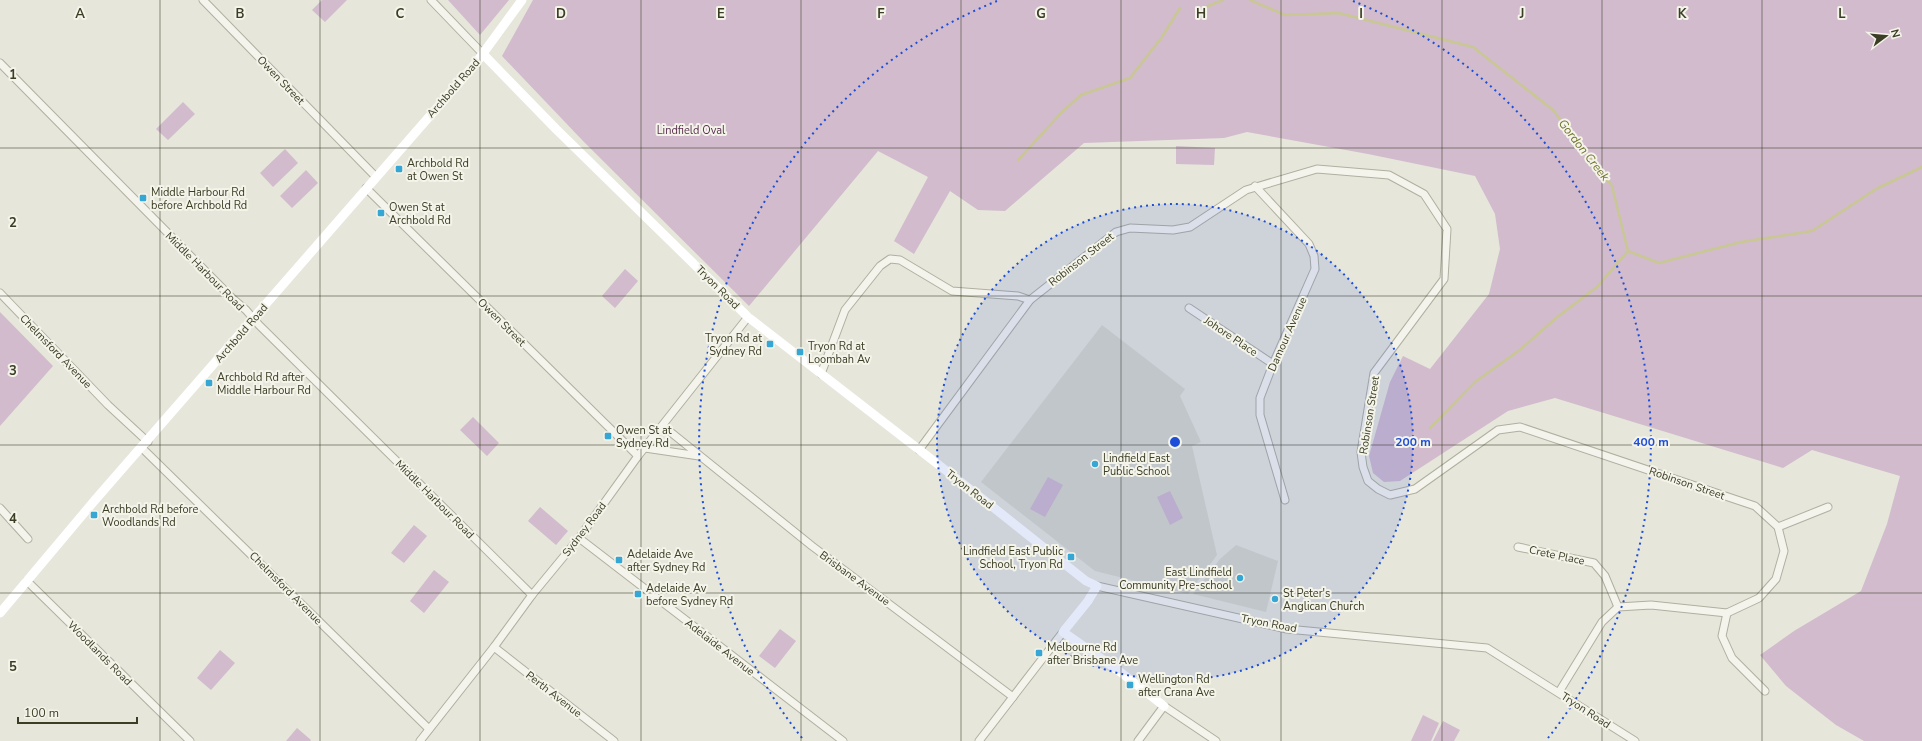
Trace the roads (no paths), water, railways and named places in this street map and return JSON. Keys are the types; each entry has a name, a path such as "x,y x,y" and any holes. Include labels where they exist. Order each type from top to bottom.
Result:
{"street":[{"name":"Owen Street","path":"202,0 376,177"},
{"name":"Tryon Road","path":"431,0 556,129 748,317 1086,582 1097,586 1287,628 1487,648 1559,692 1634,741"},
{"name":"Archbold Road","path":"0,613 95,500 145,445 483,54 522,0"},
{"name":"Middle Harbour Road","path":"0,63 253,319 532,595"},
{"name":"Robinson Street","path":"919,450 1030,300 1116,232 1130,228 1173,230 1190,227 1246,190 1255,186 1317,169 1389,175 1424,194 1447,229 1444,279 1374,373 1361,452 1363,467 1368,481 1378,489 1390,495 1415,489 1498,430 1520,427 1755,506 1778,527"},
{"name":"Damour Avenue","path":"1255,186 1309,244 1314,256 1315,269 1273,364 1260,398 1260,415 1285,500"},
{"name":"Owen Street","path":"366,188 638,456"},
{"path":"821,374 845,310 880,266 890,259 900,260 952,291 1018,296 1030,300"},
{"name":"Chelmsford Avenue","path":"0,293 108,404 145,445 429,729"},
{"name":"Johore Place","path":"1189,308 1273,364"},
{"name":"Sydney Road","path":"420,741 494,647 532,595 579,538 638,456 748,317"},
{"name":"Brisbane Avenue","path":"663,426 812,546 1013,697"},
{"path":"645,448 700,456"},
{"path":"1559,692 1602,622 1618,607 1651,605 1727,614 1758,598 1776,579 1784,551 1778,527 1828,506"},
{"path":"0,508 28,540"},
{"name":"Adelaide Avenue","path":"579,538 843,741"},
{"name":"Crete Place","path":"1518,547 1594,563 1605,576 1618,607"},
{"name":"Woodlands Road","path":"27,581 190,741"},
{"path":"979,741 1088,601 1097,586"},
{"path":"1727,614 1722,636 1732,658 1765,691"},
{"path":"1063,632 1119,671 1164,706 1216,741"},
{"name":"Perth Avenue","path":"494,647 614,741"},
{"path":"1138,741 1164,706"}],"waterway":[{"path":"1203,8 1223,0"},
{"name":"Gordon Creek","path":"1250,0 1285,15 1339,13 1473,47 1553,110 1612,186 1628,251 1659,263 1741,242 1812,231 1876,189 1922,167"},
{"path":"1018,160 1062,112 1081,95 1130,78 1162,37 1180,8"},
{"path":"1430,428 1475,382 1521,349 1556,318 1597,287 1628,251"}],"place":[{"name":"Archbold Rd at Owen St","path":"399,169"},
{"name":"Middle Harbour Rd before Archbold Rd","path":"143,198"},
{"name":"Owen St at Archbold Rd","path":"381,213"},
{"name":"Tryon Rd at Sydney Rd","path":"770,344"},
{"name":"Tryon Rd at Loombah Av","path":"800,352"},
{"name":"Archbold Rd after Middle Harbour Rd","path":"209,383"},
{"name":"Owen St at Sydney Rd","path":"608,436"},
{"name":"Lindfield East Public School","path":"1095,464"},
{"name":"Archbold Rd before Woodlands Rd","path":"94,515"},
{"name":"Lindfield East Public School, Tryon Rd","path":"1071,557"},
{"name":"Adelaide Ave after Sydney Rd","path":"619,560"},
{"name":"East Lindfield Community Pre-school","path":"1240,578"},
{"name":"Adelaide Av before Sydney Rd","path":"638,594"},
{"name":"St Peter's Anglican Church","path":"1275,599"},
{"name":"Melbourne Rd after Brisbane Ave","path":"1039,653"},
{"name":"Wellington Rd after Crana Ave","path":"1130,685"}],"park label":[{"name":"Lindfield Oval","path":"691,130"}]}
